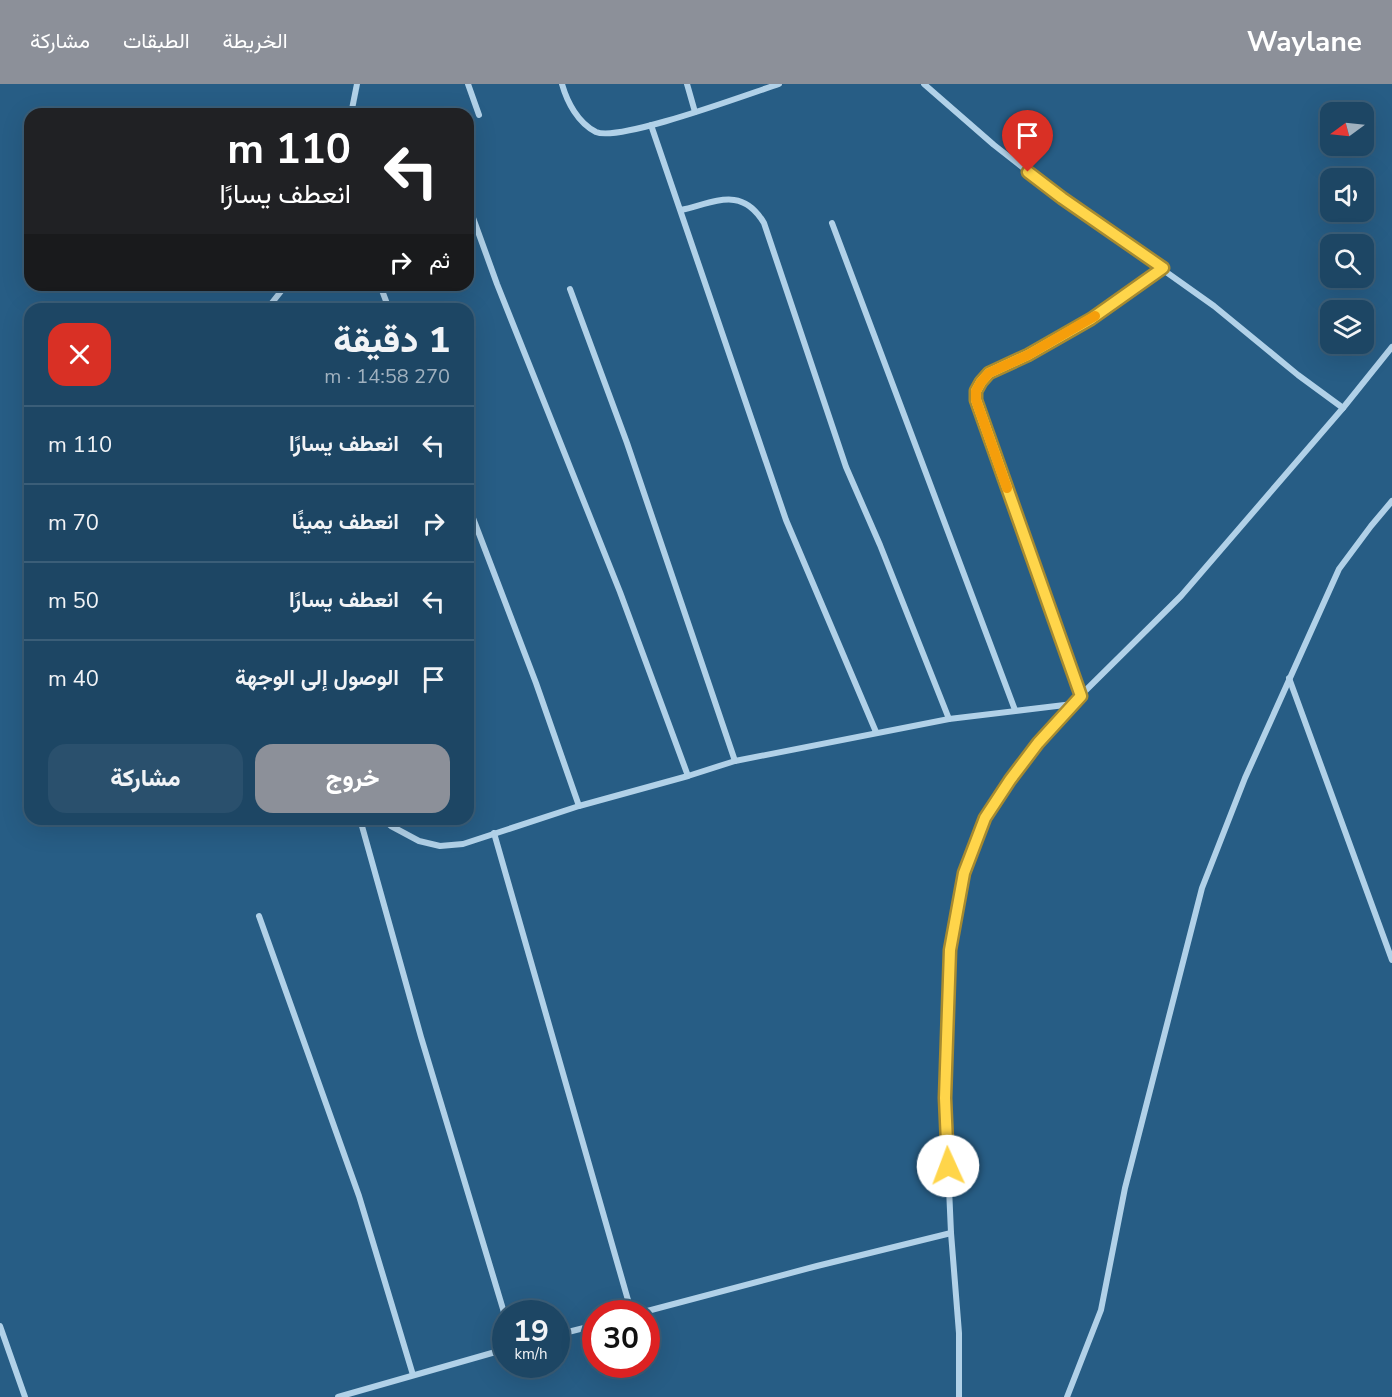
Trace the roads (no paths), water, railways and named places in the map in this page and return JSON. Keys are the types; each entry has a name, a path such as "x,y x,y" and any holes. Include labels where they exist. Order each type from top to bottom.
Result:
{"street":[{"path":"352,108 357,84"},
{"path":"468,84 479,115"},
{"path":"562,84 566,96 582,123 598,133 617,133 651,125 779,84"},
{"path":"687,84 695,112"},
{"path":"924,84 994,145 1062,198 1214,306 1298,375 1343,408"},
{"path":"651,125 786,520 876,732"},
{"path":"681,210 728,200 743,200 756,209 764,223 846,467 949,719"},
{"path":"474,221 497,284 620,592 688,776"},
{"path":"832,223 1015,711"},
{"path":"1081,696 980,411 976,391 989,373 1028,355 1091,319 1163,268"},
{"path":"570,289 627,443 735,760"},
{"path":"272,303 281,291"},
{"path":"959,1397 959,1333 951,1233 945,1098 950,950 964,873 985,818 1038,743 1073,704 1181,596 1343,408 1392,346"},
{"path":"1067,1397 1101,1310 1125,1188 1202,888 1245,778 1339,569 1392,501"},
{"path":"474,521 536,683 579,806"},
{"path":"1289,678 1392,960"},
{"path":"390,825 419,841 440,846 463,844 579,806 688,776 735,760 949,719 1073,704"},
{"path":"362,825 418,1026 500,1300"},
{"path":"494,833 630,1300"},
{"path":"259,916 355,1185 412,1375"},
{"path":"660,1307 951,1233"},
{"path":"0,1326 25,1397"},
{"path":"338,1397 492,1353"}]}
